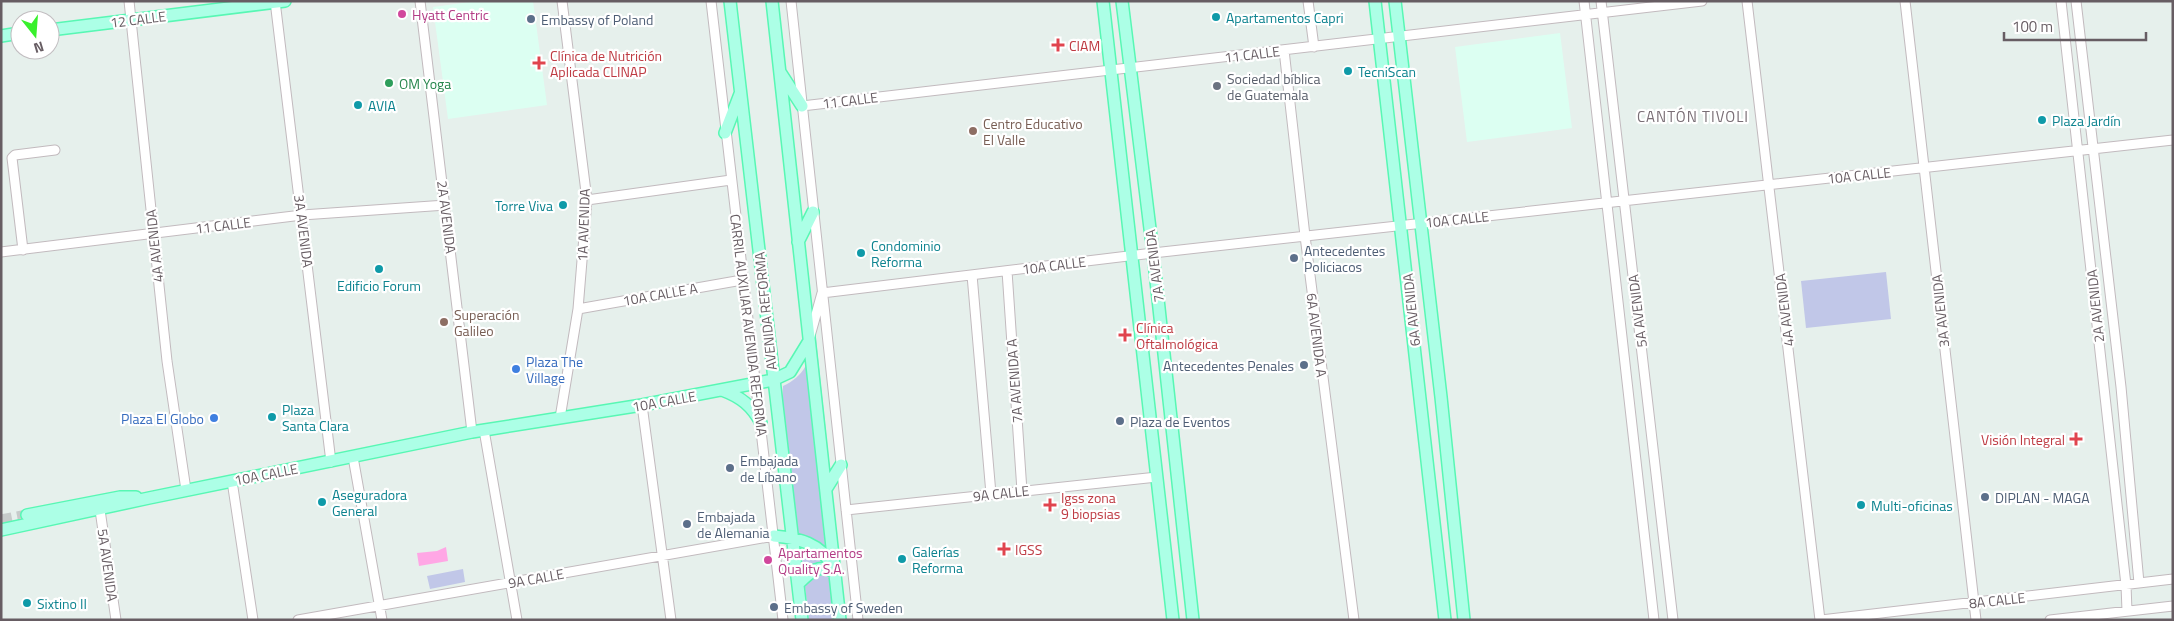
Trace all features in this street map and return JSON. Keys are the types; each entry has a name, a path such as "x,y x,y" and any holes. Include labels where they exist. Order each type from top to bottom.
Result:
{"main road":[{"name":"AVENIDA REFORMA","path":"730,1 802,620"},
{"name":"7A AVENIDA","path":"1103,1 1173,620"},
{"name":"7A AVENIDA","path":"1122,1 1153,254 1193,620"},
{"name":"6A AVENIDA","path":"1376,1 1445,620"},
{"name":"6A AVENIDA","path":"1395,1 1464,620"},
{"name":"12 CALLE","path":"60,29 278,2"},
{"path":"771,2 840,620"},
{"path":"779,70 802,106"},
{"path":"725,133 741,92"},
{"path":"798,242 814,212"},
{"name":"10A CALLE","path":"1,530 186,490 478,431 642,405 773,380 790,372 809,341"},
{"path":"722,390 735,394 746,402 762,423"},
{"path":"826,489 841,465"},
{"path":"27,515 120,497 149,498"},
{"path":"774,536 791,537 804,541 820,550 832,564 835,573"},
{"path":"798,584 808,573 815,569 824,568 835,573"}],"street":[{"name":"4A AVENIDA","path":"129,1 170,380 186,490"},
{"name":"2A AVENIDA","path":"420,1 446,205 478,431 512,583 517,620"},
{"name":"1A AVENIDA","path":"560,418 578,309 587,200 562,1"},
{"name":"CARRIL AUXILIAR AVENIDA REFORMA","path":"711,1 742,280 762,423 783,620"},
{"path":"791,1 858,620"},
{"path":"1308,1 1314,47"},
{"name":"5A AVENIDA","path":"1584,1 1654,620"},
{"name":"5A AVENIDA","path":"1601,1 1673,620"},
{"name":"11 CALLE","path":"802,106 1702,1"},
{"name":"4A AVENIDA","path":"1747,1 1820,620"},
{"name":"3A AVENIDA","path":"1905,1 1976,620"},
{"name":"2A AVENIDA","path":"2062,1 2126,585 2127,611"},
{"name":"2A AVENIDA","path":"2076,1 2095,148 2139,583"},
{"name":"3A AVENIDA","path":"278,2 331,462"},
{"name":"6A AVENIDA A","path":"1284,50 1305,236 1354,620"},
{"name":"10A CALLE","path":"809,341 822,293 1402,225 2173,140"},
{"path":"23,250 12,158 15,155 54,150"},
{"path":"587,200 731,180"},
{"name":"11 CALLE","path":"1,252 302,215 446,205"},
{"name":"7A AVENIDA A","path":"1007,271 1022,491"},
{"path":"972,275 991,494"},
{"name":"10A CALLE A","path":"578,309 742,280"},
{"path":"1629,402 1647,400"},
{"path":"642,405 664,556 671,620"},
{"path":"353,457 382,620"},
{"name":"9A CALLE","path":"846,510 1157,476"},
{"path":"232,481 253,620"},
{"name":"5A AVENIDA","path":"100,510 116,620"},
{"name":"9A CALLE","path":"298,620 774,536"},
{"name":"8A CALLE","path":"1820,620 2173,579"},
{"path":"2050,620 2173,606"}],"shaded area":[{"path":"477,1 533,1 547,105 448,119 433,7"},
{"path":"1560,33 1572,128 1467,142 1455,47"},
{"path":"1886,272 1891,319 1806,328 1801,281"},
{"path":"816,339 846,620 809,620 782,401 783,386 801,373"},
{"path":"446,547 448,561 419,566 417,553 437,551"},
{"path":"463,569 465,582 430,589 427,576"}],"tunnel":[{"path":"1,520 27,515"}],"place":[{"name":"Hyatt Centric","path":"402,14"},
{"name":"Apartamentos Capri","path":"1216,17"},
{"name":"Embassy of Poland","path":"531,19"},
{"name":"CIAM","path":"1058,45"},
{"name":"Clínica de Nutrición Aplicada CLINAP","path":"539,63"},
{"name":"TecniScan","path":"1348,71"},
{"name":"OM Yoga","path":"389,83"},
{"name":"Sociedad bíblica de Guatemala","path":"1217,86"},
{"name":"AVIA","path":"358,105"},
{"name":"Plaza Jardín","path":"2042,120"},
{"name":"Centro Educativo El Valle","path":"973,131"},
{"name":"Torre Viva","path":"563,205"},
{"name":"Condominio Reforma","path":"861,253"},
{"name":"Antecedentes Policiacos","path":"1294,258"},
{"name":"Edificio Forum","path":"379,269"},
{"name":"Superación Galileo","path":"444,322"},
{"name":"Clínica Oftalmológica","path":"1125,335"},
{"name":"Antecedentes Penales","path":"1304,365"},
{"name":"Plaza The Village","path":"516,369"},
{"name":"Plaza Santa Clara","path":"272,417"},
{"name":"Plaza El Globo","path":"214,418"},
{"name":"Plaza de Eventos","path":"1120,421"},
{"name":"Visión Integral","path":"2076,439"},
{"name":"Embajada de Líbano","path":"730,468"},
{"name":"DIPLAN - MAGA","path":"1985,497"},
{"name":"Aseguradora General","path":"322,502"},
{"name":"Igss zona 9 biopsias","path":"1050,505"},
{"name":"Multi-oficinas","path":"1861,505"},
{"name":"Embajada de Alemania","path":"687,524"},
{"name":"IGSS","path":"1004,549"},
{"name":"Galerías Reforma","path":"902,559"},
{"name":"Apartamentos Quality S.A.","path":"768,560"},
{"name":"Sixtino II","path":"27,603"},
{"name":"Embassy of Sweden","path":"774,607"}],"district":[{"name":"CANTÓN TIVOLI","path":"1693,116"}]}
